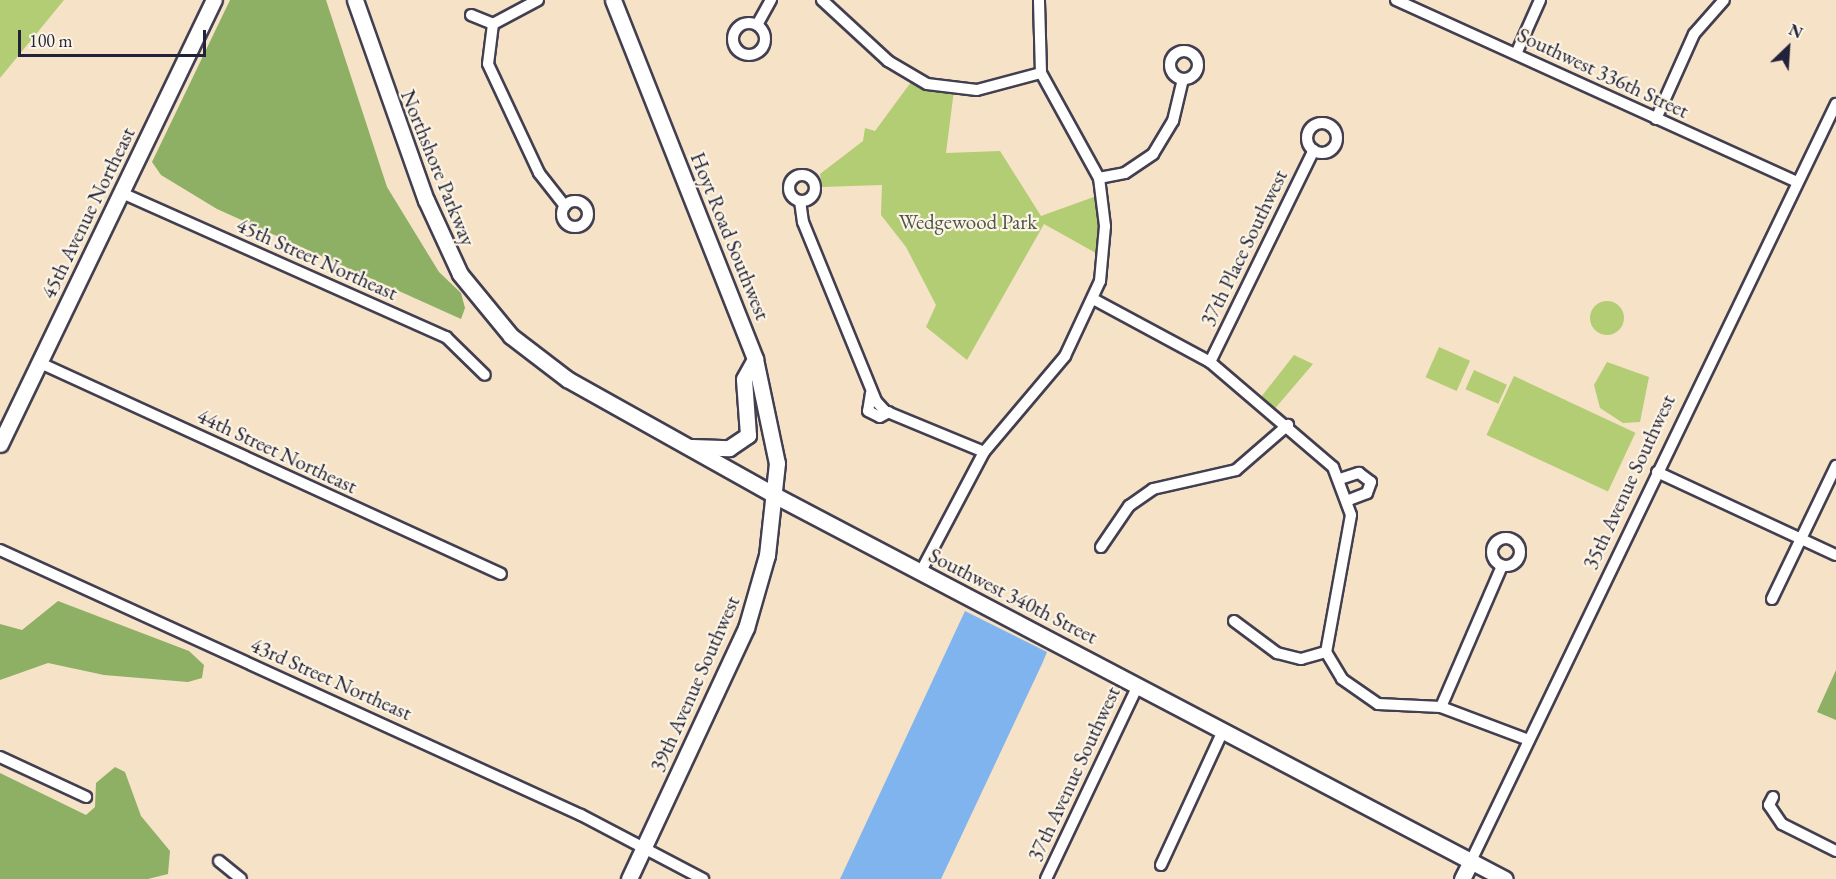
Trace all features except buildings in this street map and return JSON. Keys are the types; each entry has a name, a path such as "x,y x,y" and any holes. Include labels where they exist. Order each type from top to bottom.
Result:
{"main road":[{"name":"45th Avenue Northeast","path":"0,444 38,362 122,194 213,0"},
{"name":"Northshore Parkway","path":"355,0 441,239 460,274 511,336"},
{"name":"Hoyt Road Southwest","path":"613,0 755,358 772,421 776,496"},
{"name":"Southwest 340th Street","path":"511,336 567,379 776,496 1504,879"},
{"path":"686,446 729,448 748,435 744,379 755,358"},
{"name":"39th Avenue Southwest","path":"629,879 742,637 764,567 776,496"},
{"name":"35th Avenue Southwest","path":"1462,879 1470,863"}],"street":[{"path":"538,0 493,24 486,46 494,84 539,173 565,206"},
{"path":"757,25 771,0"},
{"path":"822,0 888,61 927,84 977,90 1041,73"},
{"path":"920,573 984,452 1065,356 1095,300 1105,241 1099,178 1041,73 1039,0"},
{"name":"Southwest 336th Street","path":"1396,0 1795,181"},
{"path":"1516,54 1540,0"},
{"path":"1656,119 1694,34 1724,0"},
{"path":"471,15 493,24"},
{"path":"1099,178 1125,173 1153,154 1173,121 1183,79"},
{"name":"35th Avenue Southwest","path":"1470,863 1795,181 1836,104"},
{"name":"37th Place Southwest","path":"1210,362 1314,150"},
{"name":"45th Street Northeast","path":"122,194 446,337 485,375"},
{"path":"800,201 801,218 871,393 889,412 984,452"},
{"path":"1095,300 1210,362 1288,425 1342,483 1349,501 1348,536 1326,652 1358,694 1378,704 1441,707 1529,740"},
{"name":"44th Street Northeast","path":"38,362 501,574"},
{"path":"1101,547 1130,506 1153,489 1236,470 1288,425"},
{"path":"1772,599 1836,466"},
{"path":"1657,472 1836,555"},
{"path":"1342,483 1359,473 1370,479 1367,493 1349,501"},
{"name":"43rd Street Northeast","path":"0,550 644,848 703,879"},
{"path":"1441,707 1502,566"},
{"path":"1234,621 1277,653 1302,659 1326,652"},
{"name":"37th Avenue Southwest","path":"1046,879 1138,685"},
{"path":"1161,865 1223,731"},
{"path":"0,757 86,797"},
{"path":"1773,797 1769,805 1782,824 1836,851"},
{"path":"219,861 241,879"}],"green space":[{"path":"0,0 64,0 0,78"},
{"path":"230,0 326,0 387,187 439,272 461,293 465,308 461,319 217,209 161,175 152,162"},
{"name":"Wedgewood Park","path":"914,78 954,90 946,153 1000,151 1041,216 1102,194 1103,257 1044,224 967,360 926,327 936,305 906,247 881,215 882,185 822,187 820,174 863,141 865,128 875,131"},
{"path":"1607,301 1619,306 1624,318 1619,330 1607,335 1595,330 1590,318 1595,306"},
{"path":"1439,347 1470,361 1457,391 1426,377"},
{"path":"1294,355 1313,364 1272,412 1258,401"},
{"path":"1607,362 1649,377 1640,422 1623,423 1600,408 1594,385"},
{"path":"1474,370 1507,385 1498,404 1465,389"},
{"path":"1514,376 1635,433 1608,492 1487,435"},
{"path":"58,601 189,651 204,665 202,678 188,682 104,675 48,663 0,680 0,624 22,630"},
{"path":"1836,670 1836,720 1817,712"},
{"path":"115,767 125,772 141,816 170,851 168,874 148,879 0,879 0,773 86,815 95,807 96,783"}],"water":[{"path":"965,611 1047,652 1042,664 941,879 840,879"}]}
